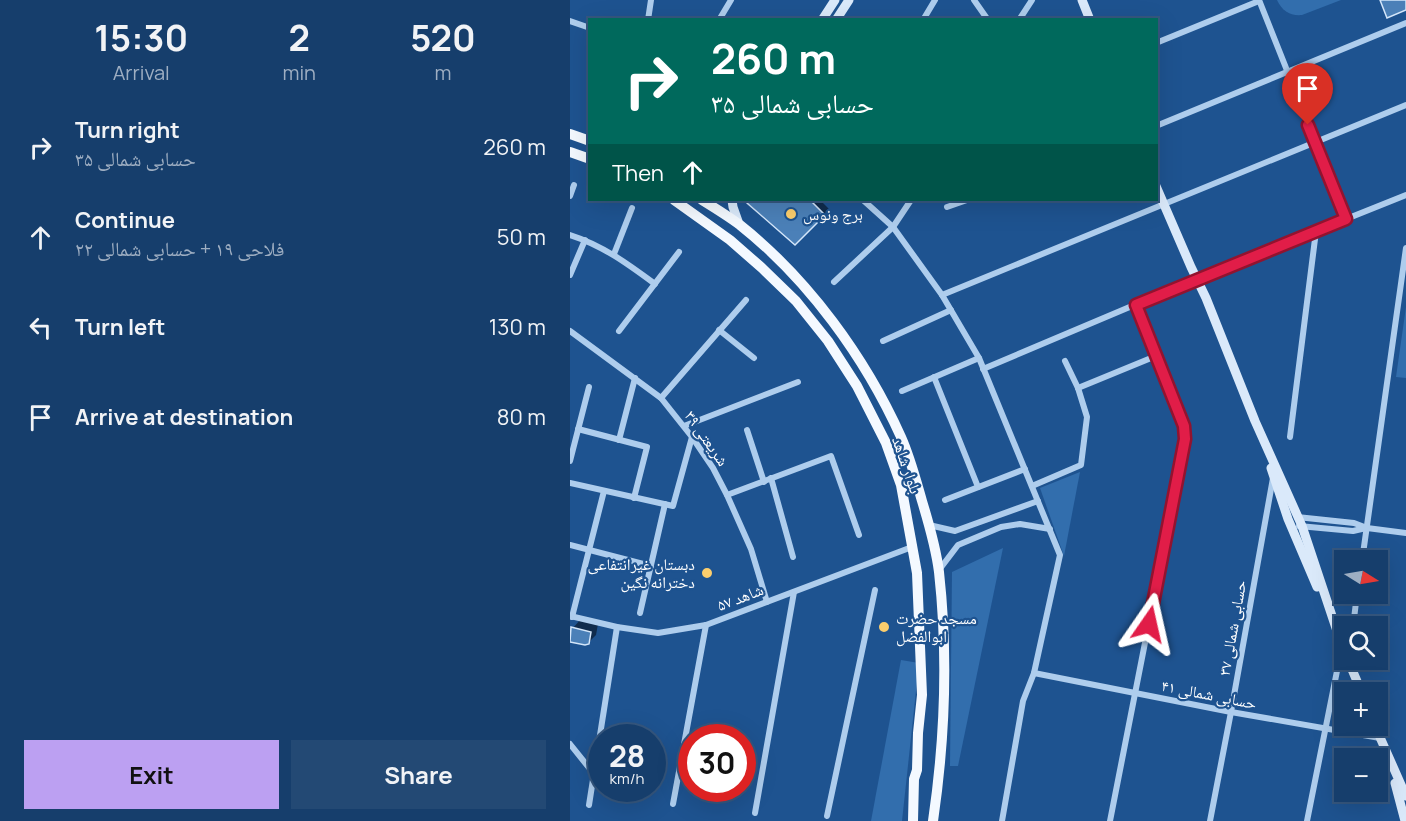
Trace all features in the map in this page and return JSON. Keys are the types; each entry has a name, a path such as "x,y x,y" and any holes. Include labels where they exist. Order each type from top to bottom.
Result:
{"main road":[{"path":"570,134 588,140"},
{"path":"570,152 588,158"},
{"name":"بلوار شاهد","path":"675,201 730,240 796,301 828,341 857,386 886,443 901,485 917,573 922,694 912,820"},
{"name":"بلوار شاهد","path":"703,201 739,225 807,289 840,331 866,372 901,437 929,525 938,570 943,619 944,695 940,775 933,821"}],"street":[{"path":"648,18 651,0"},
{"path":"724,10 726,0"},
{"path":"719,18 731,0"},
{"path":"823,18 835,0"},
{"path":"837,18 849,0"},
{"path":"924,18 935,0"},
{"path":"974,0 987,18"},
{"path":"1020,18 1032,0"},
{"path":"1082,0 1089,18"},
{"path":"1158,42 1259,0 1346,219"},
{"path":"570,21 588,27"},
{"path":"1158,125 1406,23"},
{"path":"942,295 1406,105"},
{"path":"570,196 574,185"},
{"path":"1158,191 1206,298 1255,421 1301,521 1334,621"},
{"path":"984,369 1196,279 1406,195"},
{"path":"732,201 739,225"},
{"path":"864,201 893,227 942,295 979,358 1060,555 1034,673 1023,701 1002,821"},
{"path":"834,282 893,227 910,201"},
{"path":"948,207 964,201"},
{"path":"614,254 632,208"},
{"path":"1290,437 1316,231"},
{"path":"570,235 614,254 656,284"},
{"path":"570,275 585,240"},
{"path":"1364,550 1406,248"},
{"path":"619,331 680,252"},
{"path":"661,398 746,300"},
{"path":"1110,821 1185,439 1184,426 1136,305"},
{"path":"883,341 951,310"},
{"path":"719,330 754,358"},
{"name":"شریعتی ۳۹","path":"570,331 661,398 692,437 713,468 727,495 751,549 767,602"},
{"path":"1078,388 1156,356"},
{"path":"902,391 979,358"},
{"path":"1032,486 1081,465 1087,417 1078,388 1065,361"},
{"path":"934,377 978,487"},
{"path":"619,440 635,378"},
{"path":"684,426 798,382"},
{"path":"570,461 589,387"},
{"path":"1255,421 1290,523 1334,627"},
{"path":"578,429 647,447 634,498"},
{"path":"747,430 764,482"},
{"path":"570,483 673,506 692,437"},
{"path":"727,495 831,456 859,535"},
{"path":"945,500 1025,470"},
{"name":"حسابی شمالی ۳۷","path":"1210,821 1273,475"},
{"path":"771,478 793,557"},
{"path":"571,617 604,491"},
{"path":"938,570 955,538 1038,501"},
{"path":"640,613 665,504"},
{"path":"1290,523 1301,521 1353,531 1367,528 1406,533"},
{"path":"929,525 955,538 1020,524 1050,529"},
{"path":"570,545 651,566"},
{"name":"شاهد ۵۷","path":"571,617 658,633 706,625 912,547"},
{"path":"827,816 875,590"},
{"path":"755,813 794,592"},
{"path":"673,804 706,625"},
{"path":"602,724 617,627"},
{"path":"1307,821 1338,670"},
{"name":"حسابی شمالی ۴۱","path":"1034,673 1231,712 1380,738"},
{"path":"1380,738 1384,748"},
{"path":"570,744 588,766"},
{"path":"1388,758 1406,796"},
{"path":"1388,758 1405,821"}],"shaded area":[{"path":"1277,0 1341,0 1302,15 1294,15 1281,7"},
{"path":"1406,307 1406,378 1396,377"},
{"path":"1080,472 1064,556 1040,488"},
{"path":"1003,548 958,766 950,766 952,572"},
{"path":"901,660 919,663 902,821 871,821"}],"building":[{"path":"1380,0 1406,0 1406,10 1387,18"},
{"name":"برج ونوس","path":"746,201 811,201 825,215 795,245"},
{"path":"571,627 591,632 589,644 570,642"}],"place":[{"name":"برج ونوس","path":"791,214"},
{"name":"دبستان غیرانتفاعی دخترانه نگین","path":"707,573"},
{"name":"مسجد حضرت ابوالفضل","path":"884,627"}],"route":[{"path":"1149,624 1185,439 1184,426 1136,305 1346,219 1308,125"}]}
